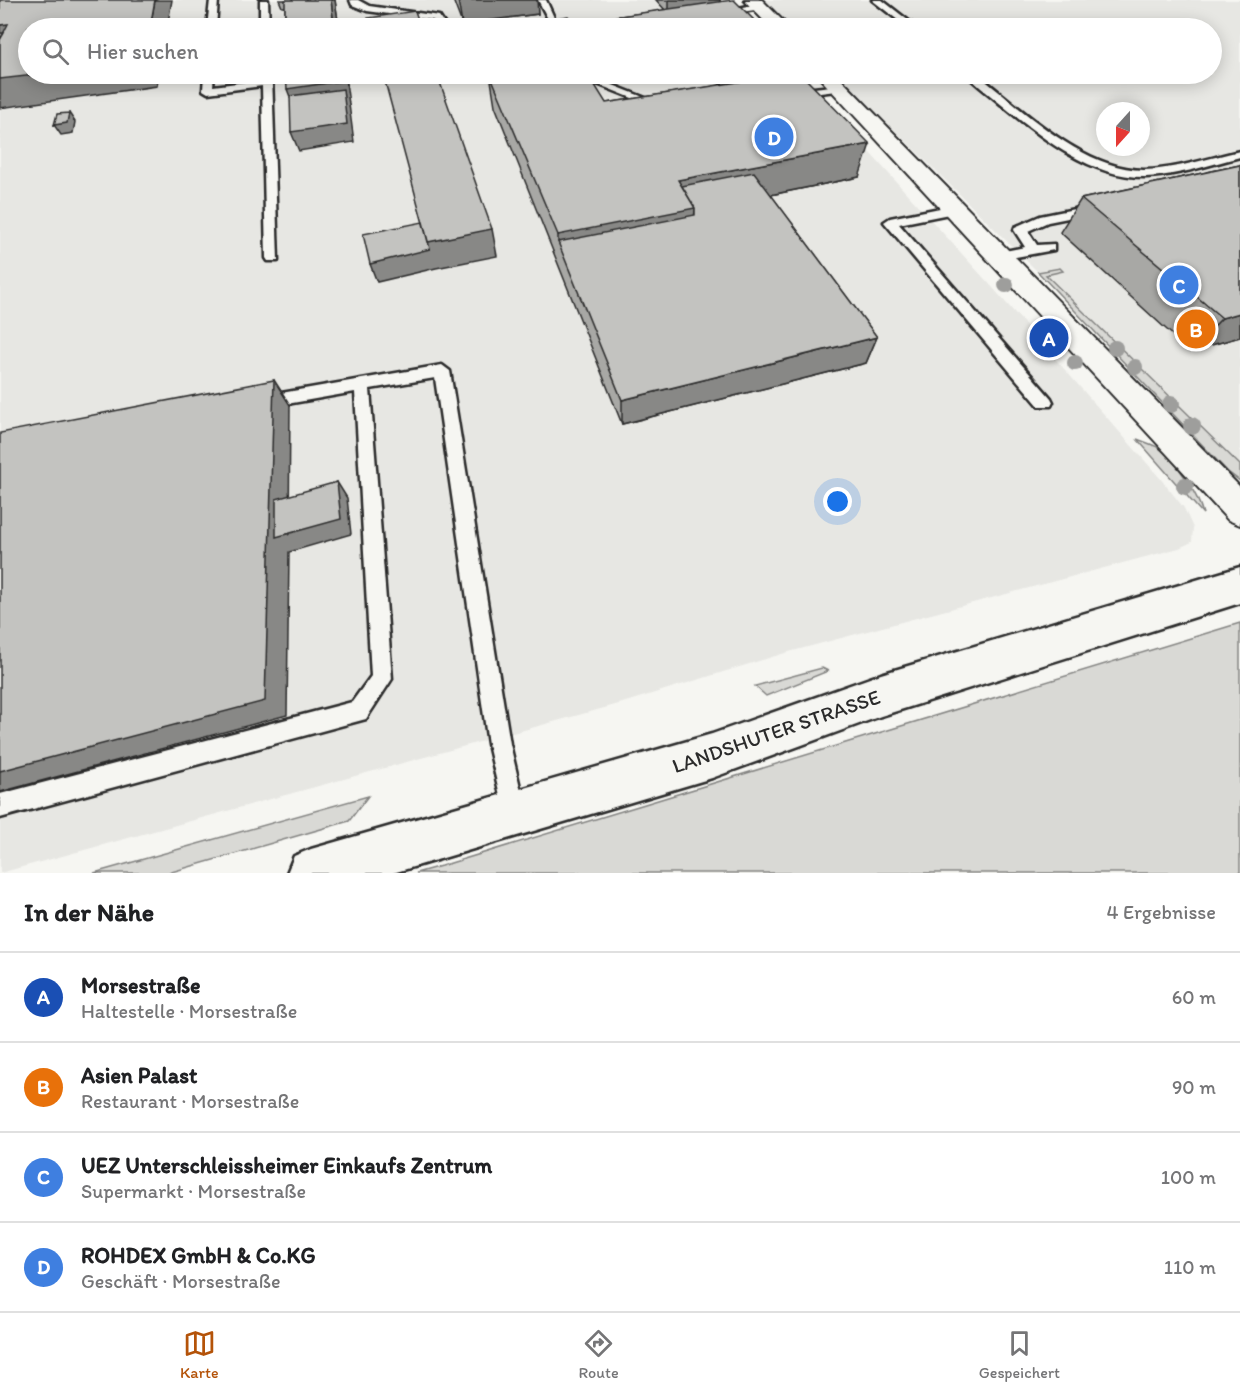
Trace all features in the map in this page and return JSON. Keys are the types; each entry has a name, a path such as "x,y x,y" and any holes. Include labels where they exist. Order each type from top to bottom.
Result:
{"main road":[{"name":"LANDSHUTER STRASSE","path":"311,873 712,756 881,694 1240,585"}],"street":[{"path":"756,3 771,18"},
{"path":"836,84 1240,510"}],"lane":[{"path":"213,18 214,0"},
{"path":"264,0 265,18"},
{"path":"354,0 355,3 367,8 436,18"},
{"path":"542,0 552,18"},
{"path":"876,0 900,18"},
{"path":"706,15 756,3"},
{"path":"208,84 208,90 238,84"},
{"path":"267,84 273,258"},
{"path":"603,84 667,109 678,107"},
{"path":"788,94 823,84"},
{"path":"984,84 1065,146 1105,165 1137,173 1240,154"},
{"path":"1034,250 1020,230 1044,219 1112,206"},
{"path":"955,209 890,222 1045,402"},
{"path":"1000,256 1049,248"},
{"path":"245,405 442,371 499,744 514,814"},
{"path":"0,806 358,711 382,679 362,385"}],"shaded area":[{"path":"0,0 729,0 746,18 18,18 18,84 807,84 993,288 1160,478 1184,508 1193,528 1192,542 1179,548 785,653 619,704 0,873"},
{"path":"764,0 1240,0 1240,481 1228,472 1038,272 848,84 1222,84 1222,18 783,18"},
{"path":"1060,268 1063,271 1046,275 1240,465 1240,481 1228,472 1038,272"},
{"path":"1137,439 1166,453 1191,488 1203,514"},
{"path":"1240,623 1240,873 416,873 441,866"},
{"path":"822,668 828,671 766,696 755,686"},
{"path":"368,796 349,821 168,873 94,873"}],"building":[{"path":"0,0 155,0 152,18 18,18 18,77 0,79 0,40 8,24 0,25"},
{"path":"285,0 331,0 333,18 285,18"},
{"path":"734,0 752,18 614,18"},
{"path":"415,11 417,18 368,18"},
{"path":"287,84 321,84 287,89"},
{"path":"386,84 441,84 492,229 428,242"},
{"path":"494,84 594,84 606,103 726,84 811,84 870,144 678,180 695,208 558,235"},
{"path":"343,89 347,124 291,132 290,96"},
{"path":"69,113 67,123 54,125 57,114"},
{"path":"1240,165 1240,313 1222,318 1081,199"},
{"path":"754,172 877,337 622,400 558,242 695,215 695,208 682,186"},
{"path":"423,222 430,249 370,264 363,234"},
{"path":"274,380 265,701 0,771 0,433"},
{"path":"337,482 341,519 276,537 276,499"}],"place":[{"name":"ROHDEX GmbH & Co.KG","path":"774,137"},
{"name":"UEZ Unterschleissheimer Einkaufs Zentrum","path":"1179,285"},
{"name":"Asien Palast","path":"1196,329"},
{"name":"Morsestraße","path":"1049,338"}]}
